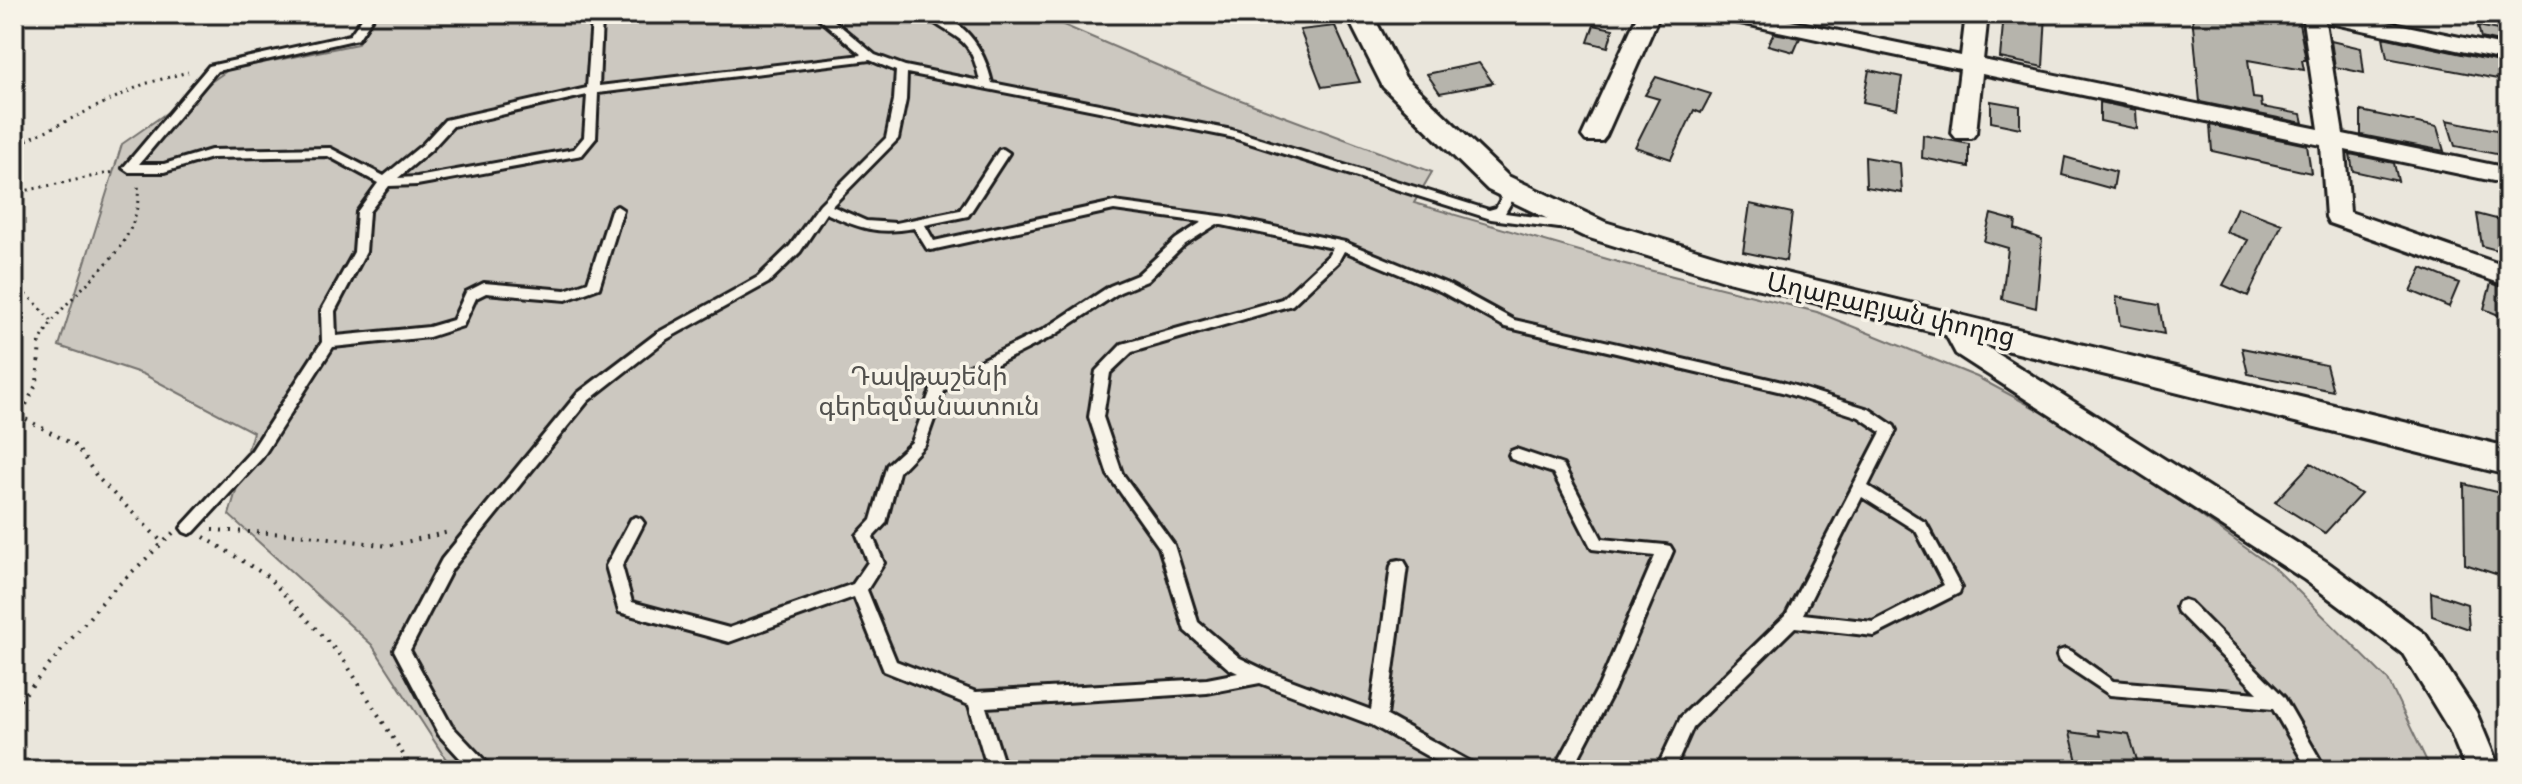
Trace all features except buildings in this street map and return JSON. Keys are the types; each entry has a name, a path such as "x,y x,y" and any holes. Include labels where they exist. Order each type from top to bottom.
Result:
{"street":[{"name":"Աղաբաբյան փողոց","path":"1359,14 1393,81 1498,183 1594,229 1724,269 1952,322 2508,461"},
{"path":"1594,136 1649,14"},
{"path":"1726,14 2508,176"},
{"path":"1964,133 1977,14"},
{"path":"2508,54 2316,14 2332,138 2338,217 2508,277"},
{"path":"1952,322 1966,347 2303,563 2414,644 2464,723 2483,770"}],"lane":[{"path":"129,168 213,68 354,37 370,14"},
{"path":"129,168 164,168 211,154 330,152 385,182 417,181 578,152 590,138 597,19 601,14"},
{"path":"819,14 871,57 902,69 1232,134 1489,214 1594,229"},
{"path":"928,14 970,38 982,55 987,86"},
{"path":"189,528 257,454 329,342 328,311 360,252 363,212 385,182 427,147 449,123 594,90 871,57"},
{"path":"482,770 445,730 402,650 447,564 583,397 662,336 763,280 795,249 824,207 892,139 900,100 902,69"},
{"path":"824,207 864,225 896,227 964,213 1003,153"},
{"path":"1489,214 1500,211 1507,199 1498,183"},
{"path":"917,223 931,246 1114,206 1216,219 1341,245 1445,288 1510,324 1782,387 1864,413 1889,430 1792,620 1687,722 1665,770"},
{"path":"329,342 429,332 458,323 471,295 484,288 566,295 594,285 617,210"},
{"path":"636,523 614,566 625,607 729,635 859,589 876,563 865,535 878,523 892,469 918,445 938,388 1048,333 1115,289 1142,278 1180,242 1216,219"},
{"path":"1341,245 1333,259 1287,302 1127,348 1103,371 1096,417 1115,475 1166,545 1191,626 1234,663 1378,720 1468,770"},
{"path":"1516,455 1558,469 1597,545 1665,551 1606,690 1563,770"},
{"path":"1792,620 1874,629 1953,588 1921,527 1859,488"},
{"path":"1378,720 1399,566"},
{"path":"859,589 890,666 976,700 1207,686 1261,676"},
{"path":"2184,607 2278,702 2317,770"},
{"path":"2065,656 2110,688 2278,702"},
{"path":"976,700 997,770"}],"path":[{"path":"14,146 161,77 213,68"},
{"path":"14,193 129,168 139,184 136,222 52,322 41,340 37,358 40,374 16,416 76,446 98,478 162,542"},
{"path":"14,286 34,301 52,322"},
{"path":"14,707 107,595 178,530 189,528 308,535 388,546 479,525"},
{"path":"189,528 267,576 342,657 413,770"}],"green space":[{"name":"Դավթաշենի գերեզմանատուն","path":"377,14 1038,14 1217,91 1432,172 1414,203 1621,263 1817,312 1977,377 2096,441 2278,571 2388,680 2431,770 453,770 372,645 229,515 253,432 143,374 59,346 122,144 228,70 357,44"}]}
